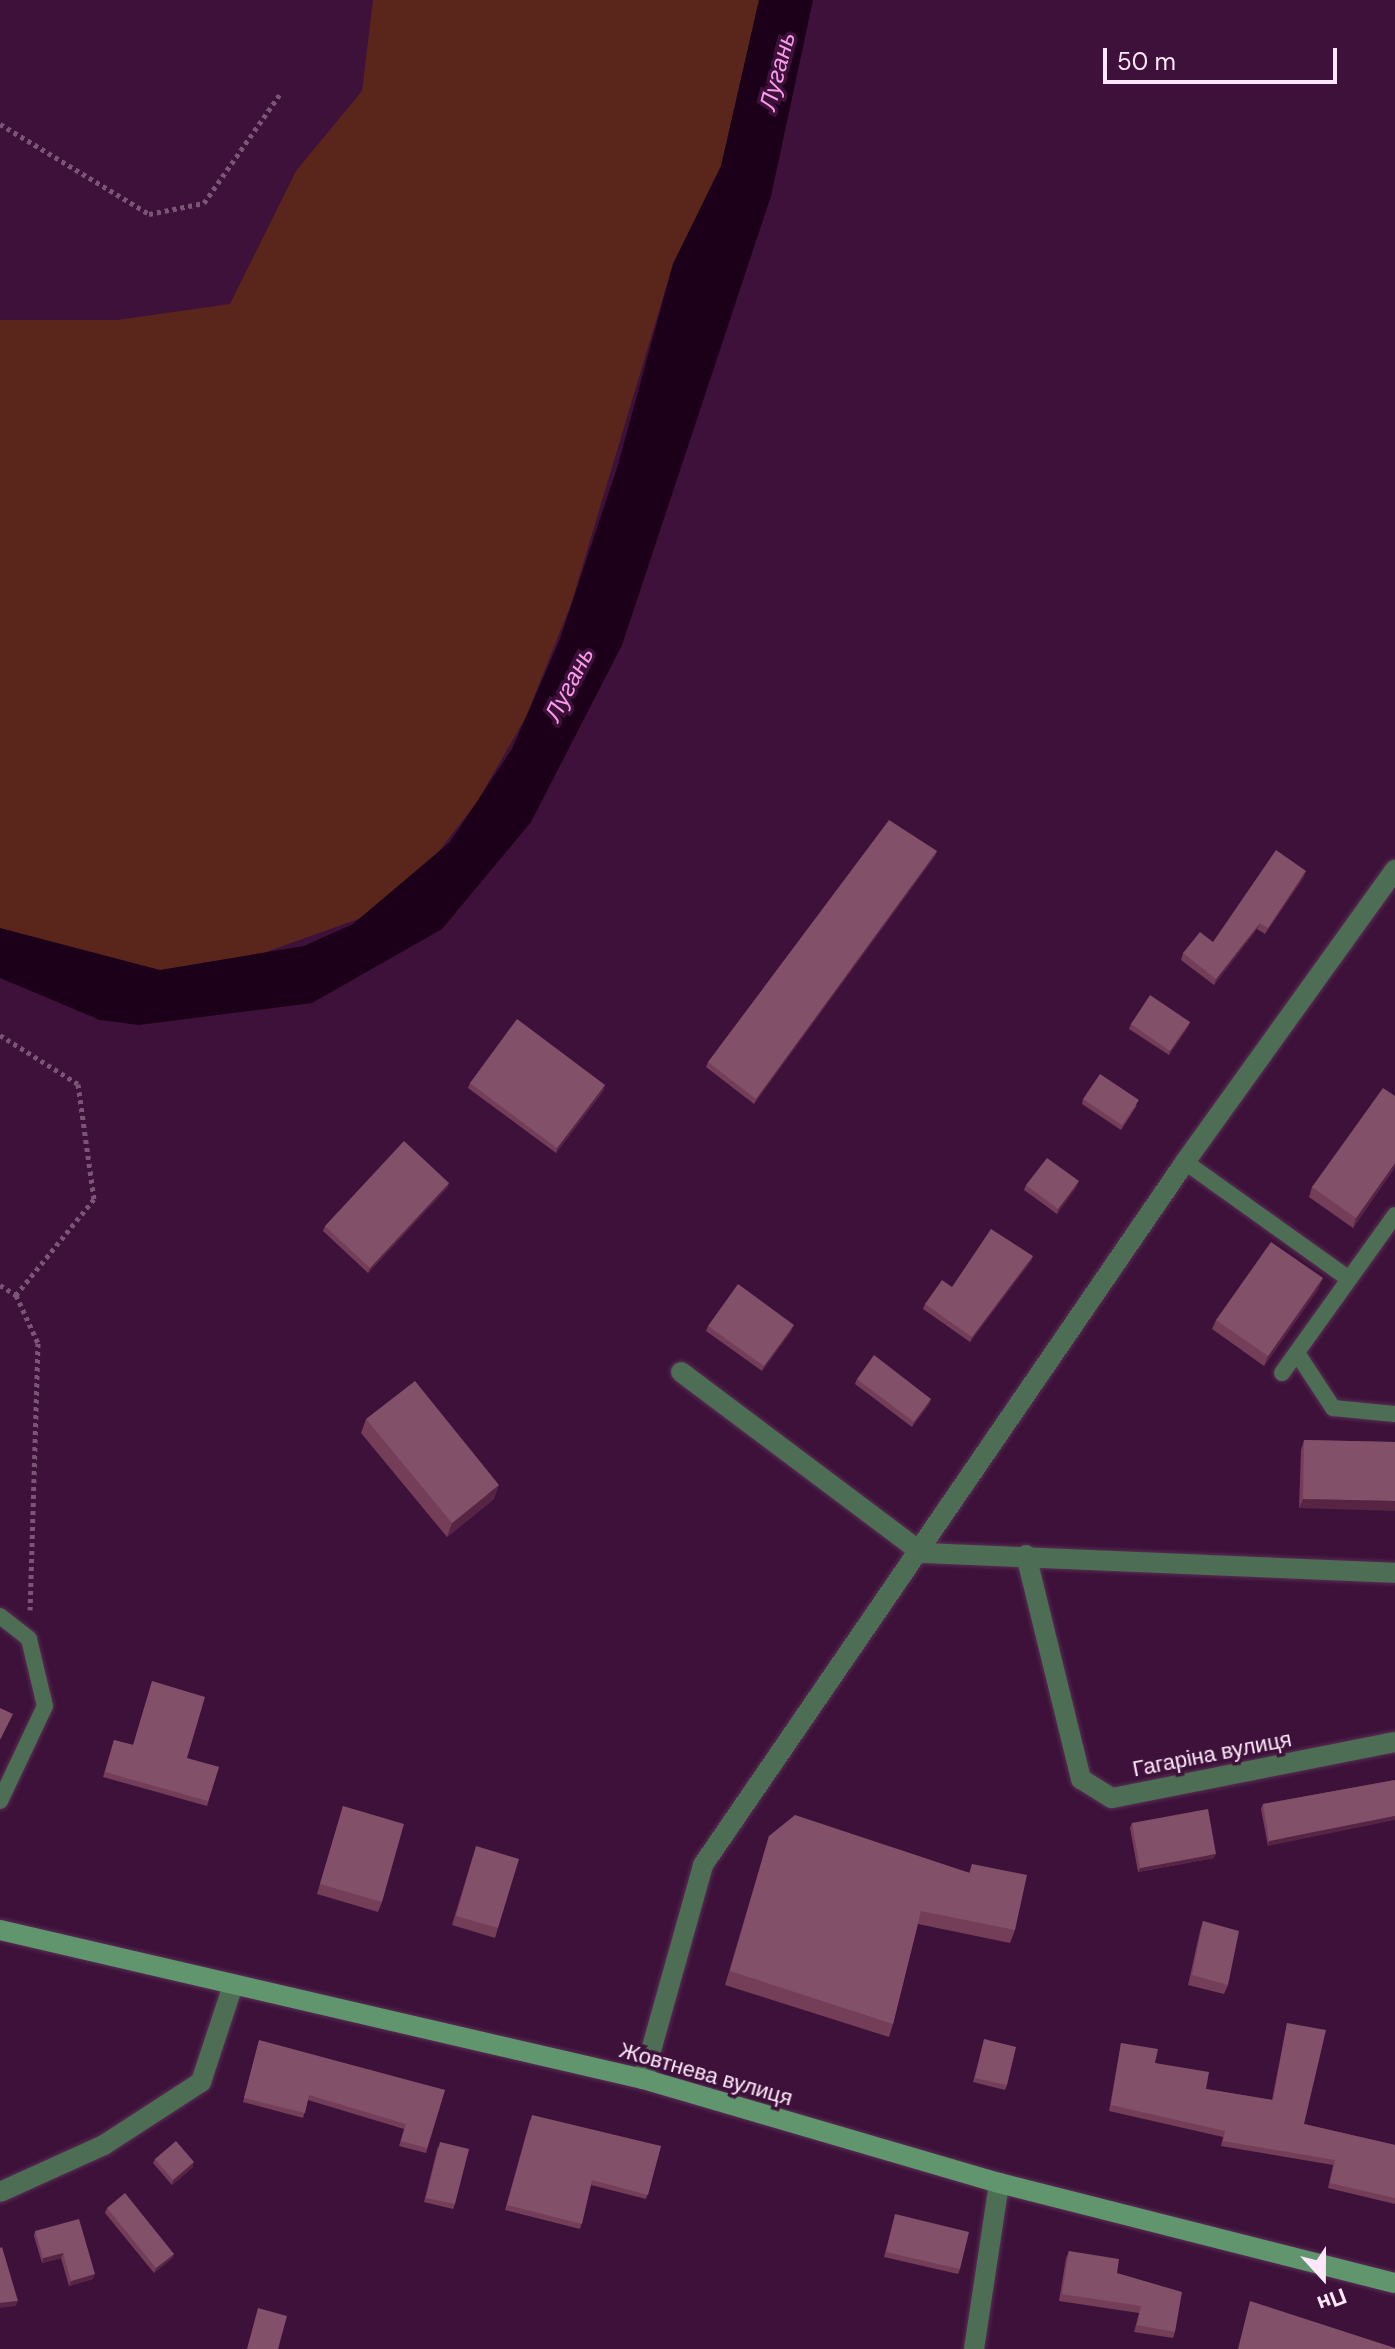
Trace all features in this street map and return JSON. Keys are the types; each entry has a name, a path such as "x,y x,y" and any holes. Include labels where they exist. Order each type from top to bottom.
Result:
{"street":[{"path":"643,2079 703,1865 922,1553 1185,1162 1395,870"},
{"path":"681,1372 922,1553 1395,1573"},
{"name":"Гагаріна вулиця","path":"1026,1555 1081,1779 1112,1798 1395,1742"},
{"name":"Жовтнева вулиця","path":"0,1930 643,2079 999,2183 1395,2283"},
{"path":"0,2192 104,2145 201,2082 233,1985"},
{"path":"974,2349 999,2183"}],"lane":[{"path":"1185,1162 1349,1279"},
{"path":"1282,1373 1395,1215"},
{"path":"1297,1353 1333,1408 1395,1414"},
{"path":"0,1616 29,1639 45,1706 0,1801"}],"path":[{"path":"0,124 149,214 204,203 280,94"},
{"path":"0,1035 78,1084 94,1199 16,1295"},
{"path":"0,1285 16,1295 38,1343 29,1639"}],"shaded area":[{"path":"373,0 759,0 721,166 673,264 571,604 526,717 477,802 436,855 361,918 249,958 160,970 8,936 0,928 0,320 117,320 230,304 296,171 362,91"}],"water":[{"name":"Лугань","path":"759,0 813,0 771,196 622,645 531,822 442,929 312,1003 139,1025 100,1020 0,978 0,928 160,970 304,946 353,924 450,842 512,749 560,639 618,465 673,264 721,166"}],"building":[{"path":"889,820 937,851 756,1099 708,1062"},
{"path":"1276,850 1306,871 1268,928 1260,923 1216,979 1183,953 1200,932 1213,942"},
{"path":"1150,995 1190,1022 1170,1051 1131,1024"},
{"path":"517,1019 605,1085 557,1148 470,1083"},
{"path":"1100,1074 1139,1100 1122,1125 1083,1099"},
{"path":"1383,1088 1395,1096 1395,1163 1356,1218 1312,1187"},
{"path":"404,1141 449,1183 370,1268 325,1226"},
{"path":"1047,1158 1079,1181 1058,1209 1026,1185"},
{"path":"991,1229 1033,1256 972,1337 925,1304 942,1280 952,1287"},
{"path":"1271,1242 1323,1278 1268,1356 1216,1320"},
{"path":"738,1284 794,1325 764,1366 708,1326"},
{"path":"874,1355 931,1399 914,1422 857,1379"},
{"path":"415,1381 499,1485 452,1523 366,1419"},
{"path":"1304,1440 1395,1442 1395,1501 1303,1499"},
{"path":"152,1681 205,1697 187,1758 219,1767 208,1801 105,1772 114,1740 133,1745"},
{"path":"0,1708 13,1714 0,1740"},
{"path":"1395,1780 1395,1816 1269,1841 1263,1804"},
{"path":"343,1806 404,1824 382,1902 320,1884"},
{"path":"1208,1809 1216,1854 1140,1868 1132,1823"},
{"path":"795,1815 970,1873 972,1864 1027,1875 1015,1930 921,1911 893,2024 730,1971 769,1836"},
{"path":"476,1846 519,1859 498,1928 456,1916"},
{"path":"1203,1921 1239,1931 1228,1985 1192,1975"},
{"path":"1287,2023 1326,2030 1304,2124 1395,2145 1395,2198 1330,2183 1335,2160 1223,2141 1225,2131 1111,2105 1121,2043 1158,2049 1155,2063 1209,2072 1206,2089 1273,2100"},
{"path":"984,2039 1016,2047 1007,2085 975,2078"},
{"path":"259,2040 445,2090 427,2148 401,2141 406,2124 309,2095 305,2113 244,2098"},
{"path":"532,2115 661,2146 648,2195 592,2180 582,2224 507,2205"},
{"path":"176,2141 194,2162 173,2180 155,2159"},
{"path":"440,2142 469,2149 455,2204 426,2198"},
{"path":"125,2193 174,2254 156,2268 107,2208"},
{"path":"895,2214 969,2232 960,2269 886,2252"},
{"path":"79,2219 95,2274 71,2281 63,2253 43,2258 35,2231"},
{"path":"2,2247 18,2301 0,2303"},
{"path":"1069,2251 1119,2259 1117,2273 1182,2292 1175,2332 1137,2325 1141,2306 1062,2294"},
{"path":"1250,2301 1395,2348 1395,2349 1238,2349"},
{"path":"258,2308 287,2316 278,2349 247,2349"}]}
